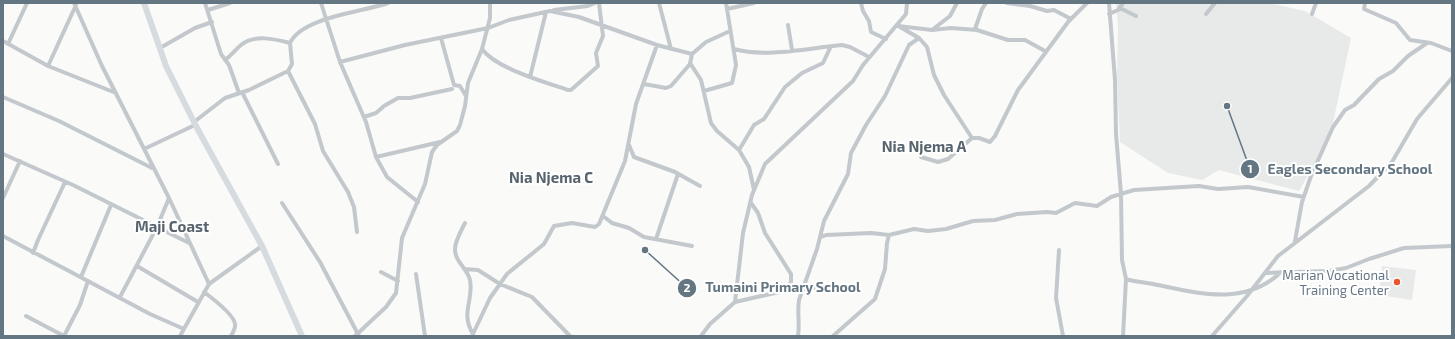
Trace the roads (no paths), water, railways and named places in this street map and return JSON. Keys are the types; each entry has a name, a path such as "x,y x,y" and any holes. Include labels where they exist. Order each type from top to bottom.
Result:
{"main road":[{"path":"144,3 166,66 195,124 262,246 302,336"}],"street":[{"path":"8,44 27,3"},
{"path":"205,3 219,48 278,164"},
{"path":"208,10 230,3"},
{"path":"321,3 340,62 364,117 376,158 387,177 418,202"},
{"path":"144,149 195,124 225,98 288,71 292,64 290,43 300,32 326,18 374,8 388,3"},
{"path":"282,203 320,262 358,335 393,299 398,281 400,246 427,179 432,152 440,142 459,129 464,113 468,83 482,49 488,28 490,3"},
{"path":"340,62 405,45 488,28 527,16 588,6 595,3"},
{"path":"482,49 489,58 530,77 568,90 574,88 597,68 596,53 603,37 603,25 599,3"},
{"path":"659,3 671,49"},
{"path":"704,91 732,83 736,65 726,3"},
{"path":"727,9 754,3"},
{"path":"861,3 863,11 869,21 871,32 886,39"},
{"path":"735,302 743,233 754,190 767,162 853,81 869,57 898,26 906,14 907,3"},
{"path":"932,30 950,16 958,3"},
{"path":"975,30 986,3"},
{"path":"1007,3 1031,4 1047,11 1054,10 1070,18"},
{"path":"921,157 938,162 948,159 972,138 982,139 988,142 992,140 1018,90 1045,50 1070,18 1087,3"},
{"path":"1109,3 1115,80 1116,134 1121,194 1122,260 1126,279 1123,336"},
{"path":"1109,14 1120,8 1123,3"},
{"path":"1206,14 1215,3"},
{"path":"1312,14 1316,3"},
{"path":"48,66 75,4"},
{"path":"75,4 102,66 169,198 209,284"},
{"path":"1363,4 1366,10 1396,23 1410,40 1427,43 1452,51"},
{"path":"1120,8 1136,16"},
{"path":"548,12 579,16 657,45 692,54"},
{"path":"530,77 548,12"},
{"path":"160,48 190,31 212,22"},
{"path":"788,25 792,50"},
{"path":"898,26 932,30 951,28 975,30 1008,40 1025,40 1045,50"},
{"path":"898,26 919,38 927,47 934,75 944,95 972,138"},
{"path":"644,84 666,88 671,86 690,63 692,54 706,42 730,31"},
{"path":"225,60 234,53 240,45 251,40 269,38 290,43"},
{"path":"441,38 454,85 460,86 466,96"},
{"path":"798,336 800,323 798,306 802,290 821,236 824,221 848,174 851,153 866,125 885,96 909,45 919,38"},
{"path":"3,42 48,66 116,93"},
{"path":"1295,241 1299,213 1311,176 1325,149 1327,139 1343,113 1359,100 1378,79 1393,71 1408,56 1427,43"},
{"path":"472,335 490,298 500,284 513,267 544,244 554,226 572,223 595,227 599,224 625,161 636,104 657,45"},
{"path":"734,49 750,53 830,46 849,47 869,57"},
{"path":"739,150 754,125 764,119 785,87 802,73 823,63 830,46"},
{"path":"690,63 702,80 710,119 714,128 739,150 749,167 754,190"},
{"path":"288,71 314,124 323,150 333,164 348,192 354,207 357,232"},
{"path":"1212,336 1278,256 1295,241 1364,191 1383,173 1392,162 1417,120 1452,78"},
{"path":"364,117 380,111 384,106 398,98 410,98 452,89"},
{"path":"3,97 66,125 153,168"},
{"path":"376,158 440,142"},
{"path":"628,144 634,157 678,174 700,186"},
{"path":"3,154 66,182 189,243"},
{"path":"625,161 634,157"},
{"path":"3,198 20,161"},
{"path":"656,239 678,174"},
{"path":"33,253 66,182"},
{"path":"821,236 826,234 871,233 889,235 914,229 928,231 946,229 973,221 996,220 1018,214 1047,212 1056,213 1075,203 1097,206 1121,194 1134,190 1198,186 1218,189 1248,187 1259,188 1268,192 1304,197"},
{"path":"120,297 158,227 169,198"},
{"path":"751,203 758,213 765,233 791,274 791,282 785,292"},
{"path":"81,277 111,205"},
{"path":"603,216 612,223 625,227 644,237 692,246"},
{"path":"465,223 455,248 458,260 469,278 470,287 466,321 472,335"},
{"path":"833,336 875,299 885,268 886,243 889,235"},
{"path":"3,236 150,314 184,329"},
{"path":"180,336 209,284 262,246"},
{"path":"1266,272 1329,271 1346,268 1404,248 1452,246"},
{"path":"1059,250 1056,298 1063,336"},
{"path":"136,266 198,302"},
{"path":"464,269 478,270 500,284 532,297 570,336"},
{"path":"381,272 398,281"},
{"path":"1126,279 1170,289 1202,293 1237,294 1267,284 1281,272"},
{"path":"416,274 425,336"},
{"path":"26,316 64,336 80,305 88,281"},
{"path":"701,336 710,324 735,302 785,292 820,288 825,291"},
{"path":"204,292 217,302 234,320 235,328 231,336"}],"place":[{"name":"Eagles Secondary School","path":"1227,106"},
{"name":"Tumaini Primary School","path":"645,250"},
{"name":"Marian Vocational Training Center","path":"1397,282"}],"district":[{"name":"Nia Njema A","path":"924,147"},
{"name":"Nia Njema C","path":"551,178"},
{"name":"Maji Coast","path":"172,227"}]}
